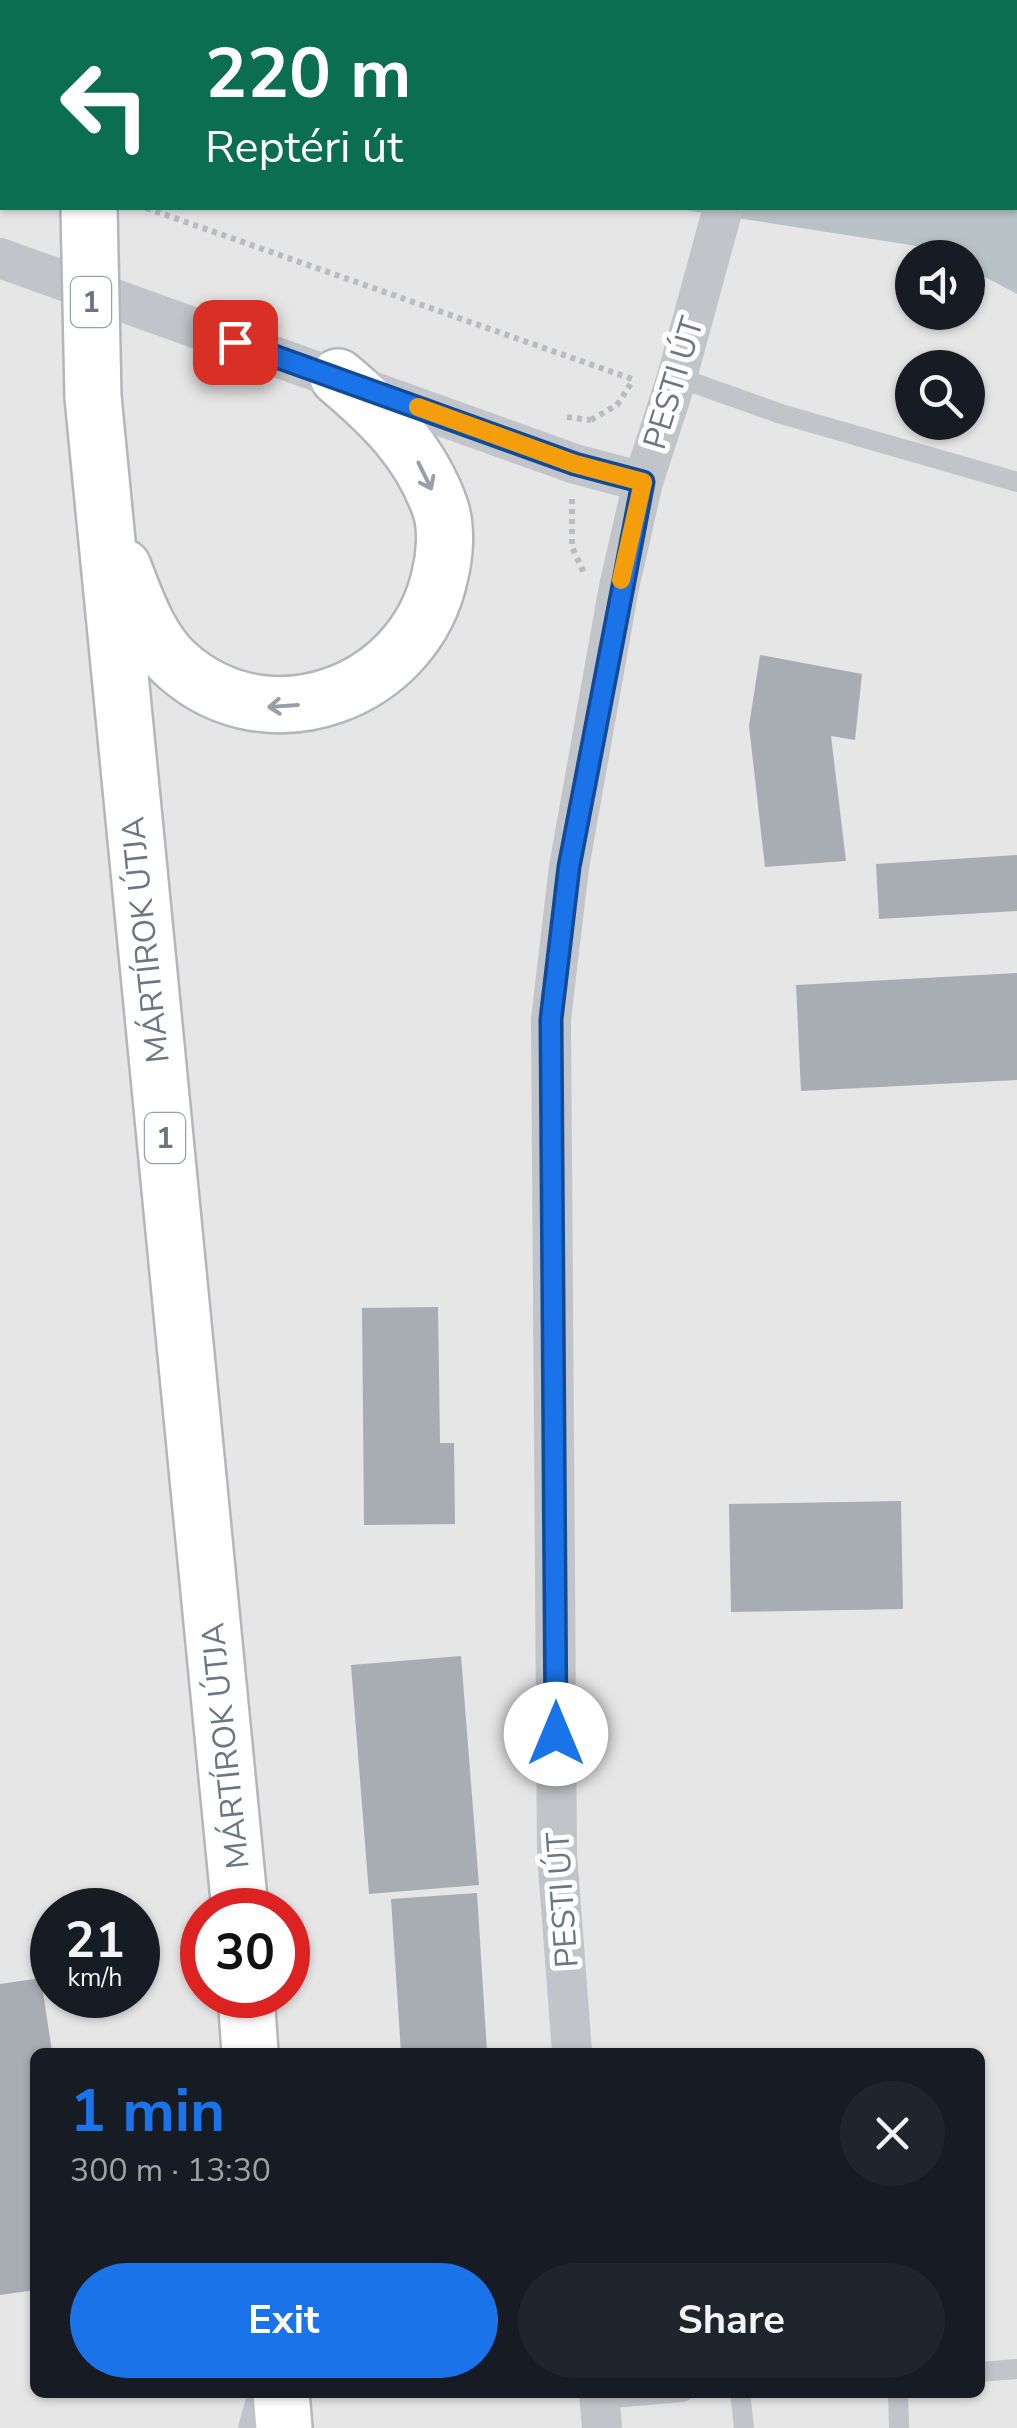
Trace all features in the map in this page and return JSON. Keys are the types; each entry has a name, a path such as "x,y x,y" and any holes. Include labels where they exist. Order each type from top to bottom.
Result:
{"main road":[{"name":"MÁRTÍROK ÚTJA","path":"89,210 93,397 100,487 238,1888"},
{"path":"100,487 135,598 153,635 178,666 226,696 263,707 316,704 360,686 416,635 436,595 444,557 442,510 409,444 392,423 338,378"},
{"path":"248,2018 250,2048"},
{"path":"282,2398 284,2428"}],"street":[{"name":"PESTI ÚT","path":"572,2048 556,1854 551,1019 569,867 643,482 678,377 721,210"},
{"path":"0,258 575,464 643,482"}],"lane":[{"path":"678,377 781,414 1017,482"},
{"path":"985,2372 1017,2370"},
{"path":"248,2428 256,2398"},
{"path":"600,2406 648,2398"},
{"path":"741,2398 744,2428"},
{"path":"898,2398 899,2428"}],"path":[{"path":"152,210 634,380"}],"shaded area":[{"path":"0,210 685,210 895,243 895,330 985,330 985,277 1017,294 1017,2428 0,2428"},
{"path":"685,210 1017,210 1017,294 985,277 985,240 895,243"}],"building":[{"path":"760,655 862,674 855,740 831,736 846,861 765,867 749,726"},
{"path":"1017,855 1017,911 879,919 876,864"},
{"path":"1017,973 1017,1080 801,1091 796,985"},
{"path":"438,1307 440,1443 454,1443 455,1524 364,1525 362,1308"},
{"path":"901,1501 903,1609 731,1612 729,1504"},
{"path":"461,1656 479,1885 369,1894 351,1665"},
{"path":"477,1893 487,2048 401,2048 391,1899"},
{"path":"30,1980 30,2018 47,2018 51,2048 30,2048 30,2291 0,2295 0,1984"}],"slow traffic":[{"path":"418,407 575,464 643,482 621,580"}],"route":[{"path":"235,342 575,464 643,482 619,588 569,867 551,1019 556,1734"}]}
